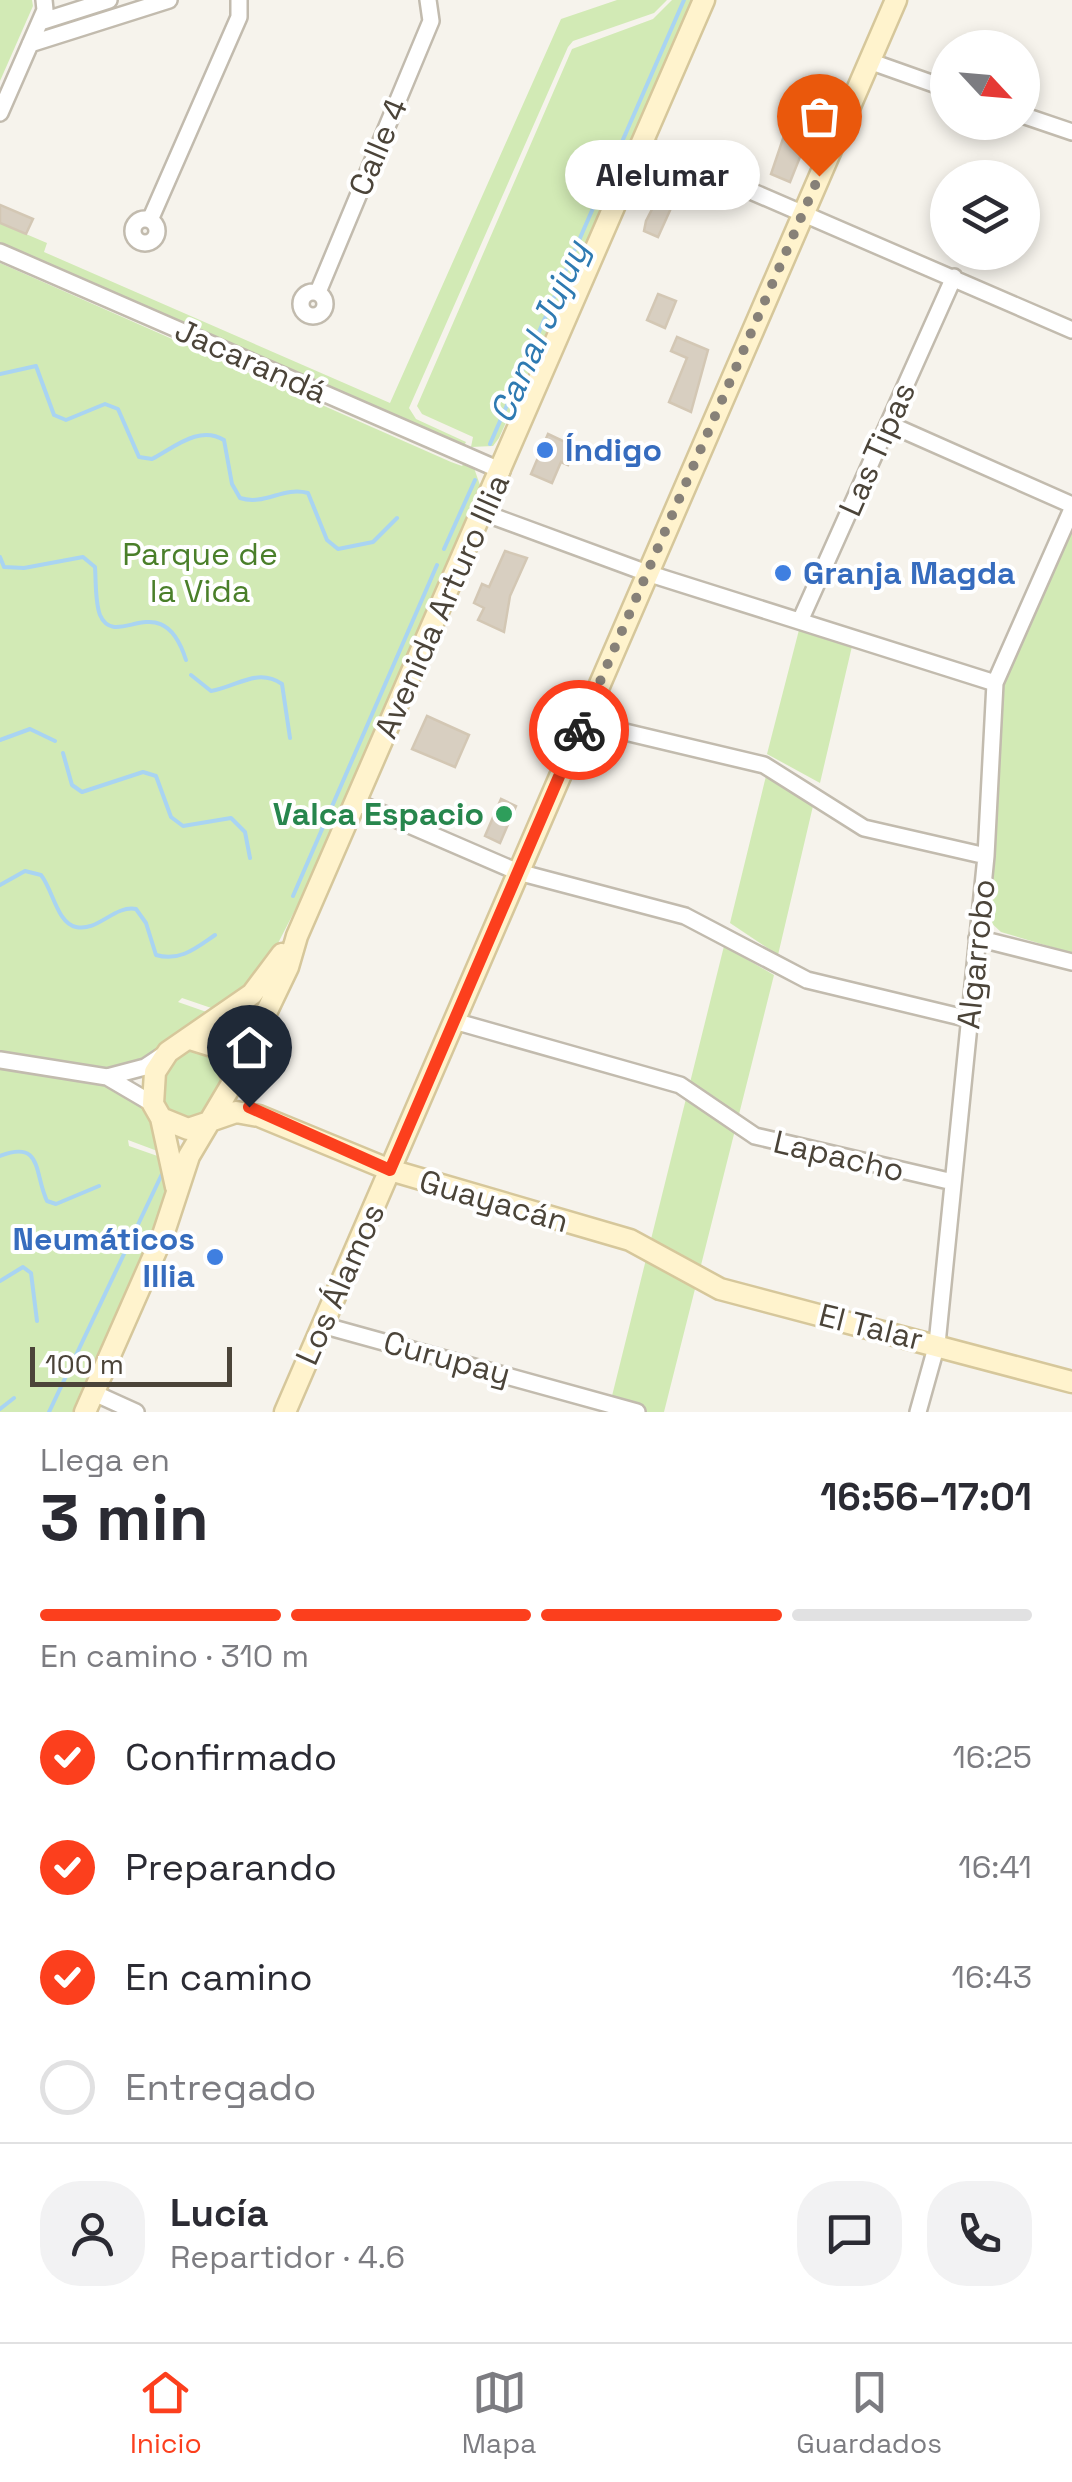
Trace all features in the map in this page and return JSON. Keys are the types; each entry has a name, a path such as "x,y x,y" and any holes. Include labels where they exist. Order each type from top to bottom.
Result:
{"street":[{"path":"0,113 40,22 44,0"},
{"path":"40,22 109,0"},
{"path":"30,44 170,0"},
{"path":"150,220 239,17 239,0"},
{"name":"Calle 4","path":"318,292 431,22 428,0"},
{"name":"Avenida Arturo Illia","path":"233,1082 288,967 297,936 704,0"},
{"name":"Los Álamos","path":"284,1412 896,0"},
{"path":"869,61 930,82"},
{"path":"1040,120 1072,132"},
{"path":"642,144 1072,330"},
{"name":"Jacarandá","path":"0,252 502,471"},
{"name":"Las Tipas","path":"800,621 954,278"},
{"path":"889,424 1072,507"},
{"name":"Algarrobo","path":"918,1412 936,1344 986,856 995,683 1072,507"},
{"path":"484,513 648,573 995,683"},
{"path":"583,722 764,764 864,828 986,856"},
{"path":"356,802 518,872 685,916 806,980 969,1019"},
{"name":"Avenida Arturo Illia","path":"190,1040 252,994 297,936"},
{"path":"977,938 1072,962"},
{"name":"Lapacho","path":"454,1021 680,1085 755,1136 953,1182"},
{"path":"0,1060 107,1077 146,1068 190,1040 220,1048 233,1082 193,1147 164,1235 90,1402 136,1412"},
{"path":"168,1052 155,1072 157,1111 176,1194"},
{"path":"107,1077 188,1129 210,1122"},
{"name":"Guayacán","path":"233,1082 242,1100 260,1116"},
{"name":"Guayacán","path":"210,1122 236,1112 260,1116 390,1170 630,1240 673,1264"},
{"name":"El Talar","path":"673,1264 720,1289 1072,1382"},
{"name":"Curupay","path":"322,1324 633,1410"}],"green space":[{"path":"0,0 32,0 33,6 0,81"},
{"path":"617,0 667,0 654,13 573,41 568,47 409,408 416,419 466,442 464,446 0,242 0,223 47,243 44,252 390,403 561,19"},
{"path":"672,0 695,0 499,438 493,446 471,447 473,437 422,414 417,406 572,49 653,19"},
{"name":"Parque de la Vida","path":"0,263 451,462 462,466 465,462 474,468 480,485 335,832 272,955 223,1012 182,998 178,1002 218,1016 120,1070 157,1131 160,1152 128,1140 129,1146 166,1159 166,1187 149,1252 135,1287 75,1412 0,1412"},
{"path":"1072,522 1072,953 1001,932 989,921 1003,682"},
{"path":"800,626 853,642 820,783 767,754"},
{"path":"766,776 813,806 778,955 730,923"},
{"path":"724,946 774,975 664,1412 608,1412"},
{"path":"190,1048 209,1050 223,1080 213,1102 188,1120 168,1112 162,1084 169,1068"}],"building":[{"path":"790,118 812,127 790,182 771,174"},
{"path":"667,180 681,186 658,237 644,231"},
{"path":"0,205 33,219 26,234 0,223"},
{"path":"658,294 676,301 665,328 647,320"},
{"path":"677,337 708,350 691,412 669,402 687,358 671,351"},
{"path":"548,434 576,447 568,465 561,462 552,483 531,474"},
{"path":"505,551 527,558 510,596 504,632 478,620 484,608 474,603 482,584 489,587"},
{"path":"427,716 469,735 455,767 412,749"},
{"path":"501,799 516,806 500,843 485,836"}],"waterway":[{"name":"Canal Jujuy","path":"490,444 684,0"},
{"path":"0,374 36,366 54,415 66,420 105,404 118,409 139,457 152,459 196,436 224,440 232,484 240,498 258,500 290,492 308,493 327,540 338,549 373,542 397,518"},
{"name":"Canal Jujuy","path":"444,549 475,480"},
{"path":"0,557 4,567 24,568 83,557 95,567 98,610 107,624 117,627 152,622 165,626 176,638 186,660"},
{"name":"Canal Jujuy","path":"293,896 437,565"},
{"path":"191,675 211,691 264,677 282,684 290,738"},
{"path":"0,740 30,729 55,741"},
{"path":"63,753 72,785 82,792 143,772 156,776 171,817 183,826 231,818 245,832 250,858"},
{"path":"0,885 25,871 41,875 64,919 76,927 92,926 120,911 136,909 146,923 156,955 180,955 215,935"},
{"path":"0,1156 14,1152 30,1156 47,1201 56,1204 99,1186"},
{"name":"Canal Jujuy","path":"49,1412 162,1174"},
{"path":"0,1281 23,1267 31,1273 37,1321"},
{"path":"0,1409 14,1398"}],"way so far":[{"path":"579,730 819,176"}],"place":[{"name":"Alelumar","path":"819,176"},
{"name":"Índigo","path":"545,450"},
{"name":"Granja Magda","path":"783,573"},
{"name":"Valca Espacio","path":"504,814"},
{"name":"Neumáticos Illia","path":"215,1257"}],"route":[{"path":"249,1107 260,1116 390,1170 579,730"}]}
